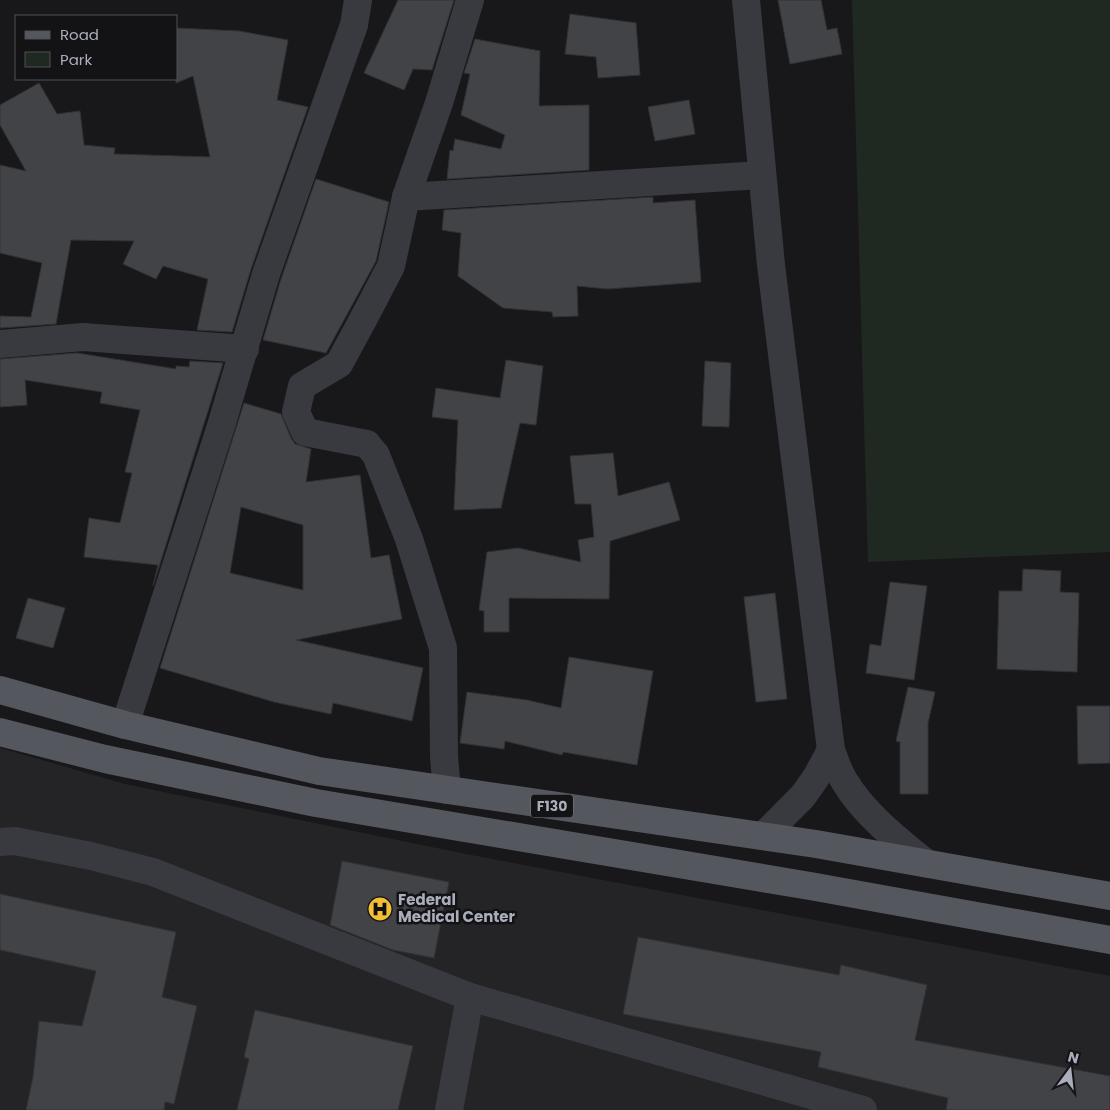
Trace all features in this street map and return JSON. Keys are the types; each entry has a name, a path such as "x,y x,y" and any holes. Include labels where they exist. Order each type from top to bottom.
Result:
{"main road":[{"name":"F130","path":"0,690 125,725 319,771 763,836 1110,896"},
{"name":"F130","path":"0,732 105,759 316,803 827,889 1110,940"}],"street":[{"path":"125,725 245,349 266,274 354,25 358,0"},
{"path":"447,790 444,756 443,648 409,539 376,455 367,444 305,432 296,412 302,386 338,364 390,266 406,197 439,104 470,0"},
{"path":"746,0 771,265 831,750 844,782 859,802 890,834 927,864"},
{"path":"406,197 762,175"},
{"path":"0,344 83,337 245,349"},
{"path":"763,836 803,796 817,776 831,750"},
{"path":"0,842 15,841 91,856 153,872 470,997 863,1110"},
{"path":"449,1110 470,997"}],"shaded area":[{"name":"Federal Medical Center","path":"0,748 125,784 461,853 1110,976 1110,1110 0,1110"}],"green space":[{"path":"852,0 1110,0 1110,552 868,562"}],"building":[{"path":"398,0 454,0 432,70 413,69 404,90 364,73"},
{"path":"778,0 821,0 827,30 837,28 842,54 790,64"},
{"path":"570,14 636,23 640,75 598,78 596,57 565,54"},
{"path":"178,28 239,31 288,40 277,100 308,107 251,269 232,332 197,330 208,279 163,266 156,279 123,264 134,241 71,240 56,324 0,328 0,316 31,317 42,263 0,253 0,165 26,171 0,125 0,105 39,83 57,114 80,111 84,145 115,148 114,154 210,157 193,76 176,83 176,80 178,80"},
{"path":"475,39 540,51 539,106 589,105 589,170 447,179 450,150 453,151 455,139 501,149 505,135 461,115 470,74 464,73"},
{"path":"689,100 695,134 655,141 648,107"},
{"path":"316,179 389,202 376,261 326,353 263,340 281,279"},
{"path":"653,197 653,203 695,200 701,282 608,289 577,286 578,316 553,317 552,312 503,308 458,276 461,233 442,230 444,210"},
{"path":"77,353 176,369 176,366 189,367 190,361 223,363 153,586 158,565 84,557 89,518 120,523 132,473 125,472 140,410 100,403 102,392 25,380 27,405 0,407 0,359"},
{"path":"506,360 543,366 536,425 520,423 501,508 454,510 458,420 432,417 436,388 500,398"},
{"path":"705,361 731,363 729,427 702,426"},
{"path":"244,403 281,414 295,444 311,449 306,482 360,475 371,558 389,555 402,619 296,640 423,668 412,721 333,703 331,714 274,702 160,668","holes":["241,507 303,525 303,590 230,573"]},
{"path":"613,453 618,496 669,482 680,520 610,541 609,599 509,598 509,632 484,632 484,611 479,610 487,552 518,548 581,562 578,540 594,537 591,504 575,504 570,456"},
{"path":"1023,569 1061,571 1060,592 1079,593 1077,672 997,669 999,591 1022,591"},
{"path":"890,582 927,586 914,680 866,673 870,644 881,646"},
{"path":"775,593 787,699 756,702 744,597"},
{"path":"28,598 65,608 53,648 16,638"},
{"path":"569,657 653,671 637,765 563,752 562,755 505,741 504,749 460,743 467,692 527,700 561,708"},
{"path":"908,687 935,692 928,723 928,794 900,794 900,742 896,741"},
{"path":"1077,706 1110,706 1110,763 1078,764"},
{"path":"342,861 449,882 434,958 393,950 330,925"},
{"path":"0,894 176,932 162,997 197,1006 174,1104 165,1102 164,1110 26,1110 33,1077 39,1021 82,1026 96,971 0,950"},
{"path":"638,937 839,975 841,965 927,985 915,1040 1110,1076 1110,1110 946,1110 948,1098 818,1067 821,1052 623,1014"},
{"path":"255,1010 413,1046 398,1110 237,1110 249,1059 244,1057"}],"place":[{"name":"Federal Medical Center","path":"380,909"}]}
